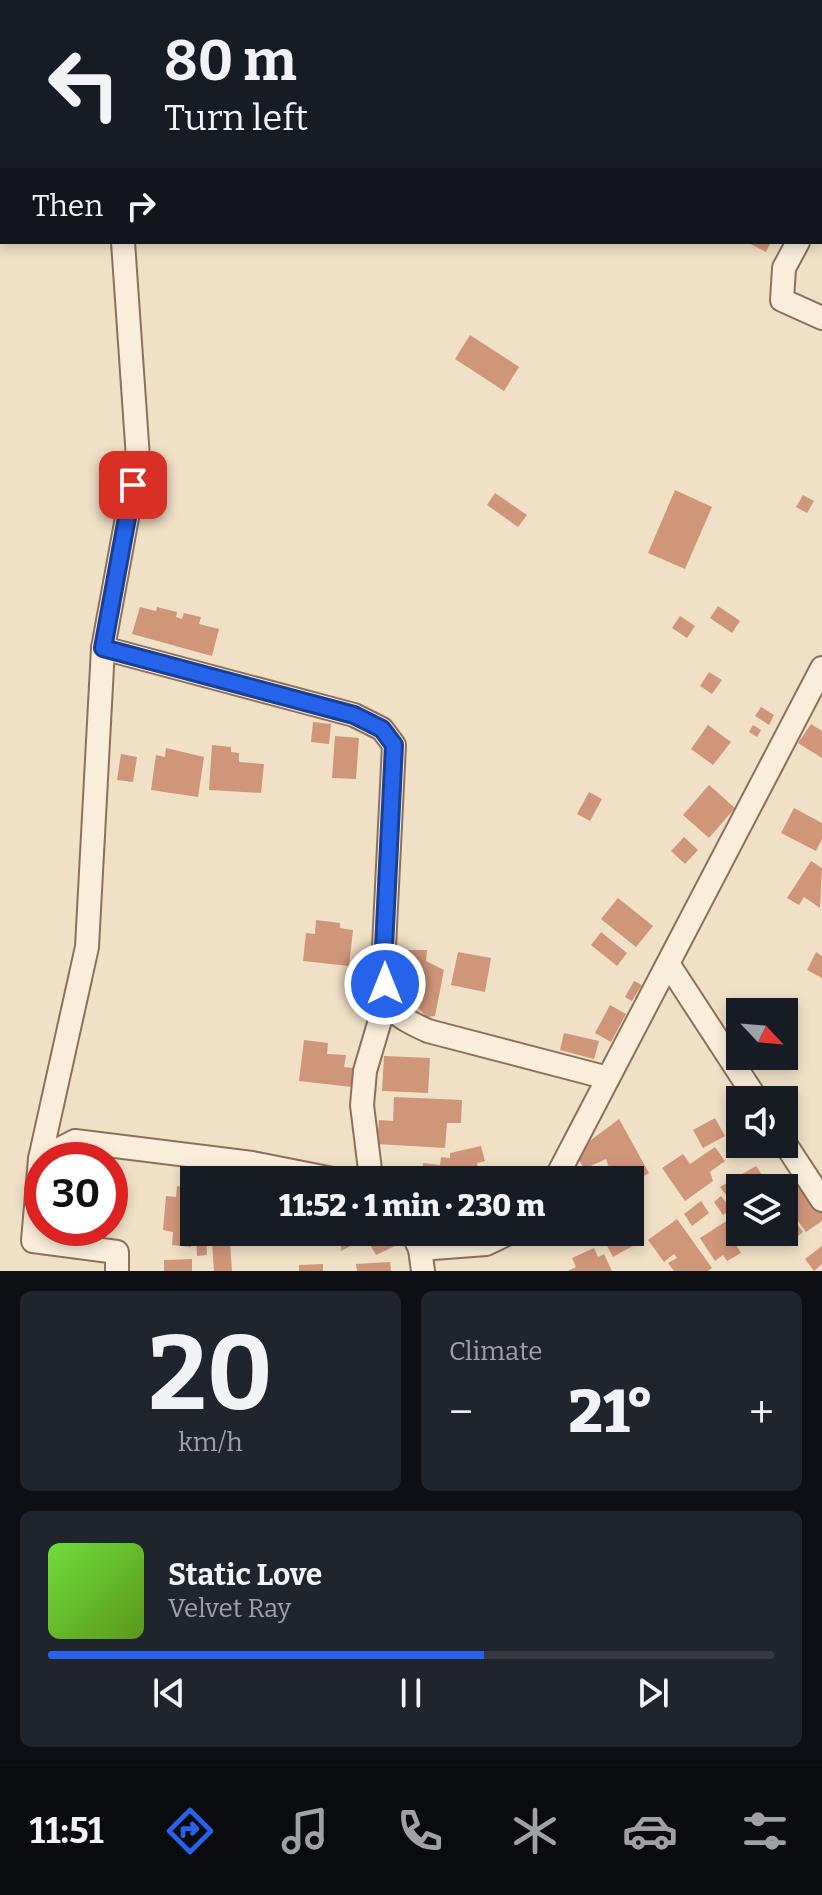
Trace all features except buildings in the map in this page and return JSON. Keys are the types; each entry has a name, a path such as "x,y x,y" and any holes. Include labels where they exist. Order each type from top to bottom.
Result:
{"street":[{"path":"44,1142 87,947 103,648 138,458 123,244"},
{"path":"797,244 784,268 782,300 822,318"},
{"path":"103,648 354,715 382,729 394,745 383,967 386,1000 365,1071 362,1105 370,1166"},
{"path":"562,1166 822,668"},
{"path":"669,965 748,1086"},
{"path":"386,1000 403,1019 428,1031 608,1078"},
{"path":"128,1148 267,1166"},
{"path":"794,1158 822,1200"},
{"path":"71,1246 117,1252 117,1271"},
{"path":"418,1251 467,1246"}],"route":[{"path":"133,485 103,648 354,715 382,729 394,745 383,967 385,984"}]}
